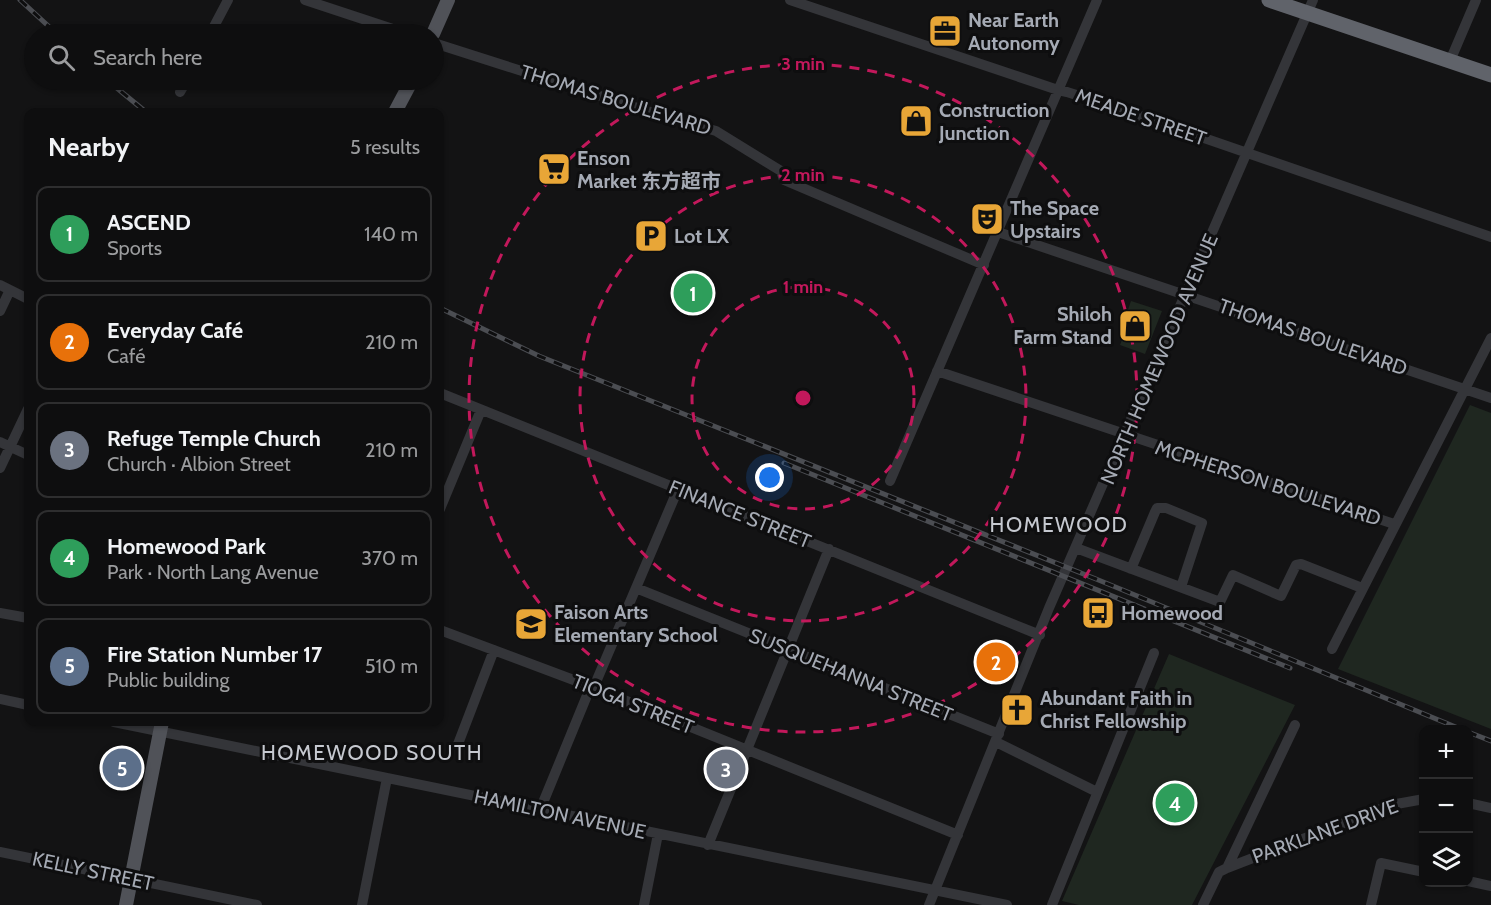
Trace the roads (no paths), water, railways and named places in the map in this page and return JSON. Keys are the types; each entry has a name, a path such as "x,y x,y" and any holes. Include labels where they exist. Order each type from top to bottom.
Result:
{"highway":[{"path":"1269,0 1310,6 1491,75"}],"main road":[{"path":"437,24 448,0"},
{"path":"398,108 407,90"},
{"path":"126,905 161,726"}],"street":[{"path":"215,24 228,0"},
{"path":"305,0 378,24"},
{"name":"MEADE STREET","path":"790,0 1120,109 1491,237"},
{"path":"890,481 1097,0"},
{"path":"1450,61 1476,0"},
{"name":"NORTH HOMEWOOD AVENUE","path":"929,905 1076,548 1310,6"},
{"name":"THOMAS BOULEVARD","path":"444,46 716,131 780,171 784,180 984,265"},
{"name":"THOMAS BOULEVARD","path":"998,232 1491,398"},
{"path":"0,311 5,287 24,297"},
{"path":"1332,649 1491,338"},
{"name":"MCPHERSON BOULEVARD","path":"937,371 1394,524"},
{"name":"FINANCE STREET","path":"444,395 1040,634"},
{"path":"444,500 482,410"},
{"path":"0,468 5,444 24,416"},
{"path":"5,444 24,453"},
{"path":"540,810 678,489"},
{"path":"1131,569 1157,508 1166,508 1202,523 1181,588"},
{"path":"1076,548 1220,603 1233,575 1281,596 1296,565 1301,564 1362,588"},
{"path":"708,844 829,549"},
{"name":"SUSQUEHANNA STREET","path":"636,588 998,738 1098,792"},
{"path":"0,613 24,617"},
{"name":"TIOGA STREET","path":"444,631 592,687 958,835"},
{"path":"458,744 494,650"},
{"path":"1052,905 1154,653"},
{"path":"0,699 24,704"},
{"path":"1203,905 1219,872 1227,868 1295,725"},
{"name":"HAMILTON AVENUE","path":"161,726 387,778 1007,905"},
{"path":"362,905 387,778"},
{"name":"PARKLANE DRIVE","path":"1227,868 1391,804 1419,799"},
{"path":"1473,804 1491,808"},
{"path":"644,905 658,834"},
{"name":"KELLY STREET","path":"0,852 257,905"},
{"path":"1371,905 1381,863 1419,871"},
{"path":"1473,882 1491,886"}],"railway":[{"path":"20,0 46,24"},
{"path":"119,90 141,108"},
{"path":"444,310 539,356 1096,579 1451,725"},
{"path":"784,463 1290,668"},
{"path":"1473,734 1491,741"}],"place":[{"name":"Near Earth Autonomy","path":"945,31"},
{"name":"Construction Junction","path":"916,121"},
{"name":"Enson Market 东方超市","path":"554,169"},
{"name":"The Space Upstairs","path":"987,219"},
{"name":"Lot LX","path":"651,236"},
{"name":"ASCEND","path":"693,293"},
{"name":"Shiloh Farm Stand","path":"1135,326"},
{"name":"Homewood","path":"1098,613"},
{"name":"Faison Arts Elementary School","path":"531,624"},
{"name":"Everyday Café","path":"996,662"},
{"name":"Abundant Faith in Christ Fellowship","path":"1017,710"},
{"name":"Fire Station Number 17","path":"122,768"},
{"name":"Refuge Temple Church","path":"726,769"},
{"name":"Homewood Park","path":"1175,803"}],"district":[{"name":"HOMEWOOD","path":"1059,525"},
{"name":"HOMEWOOD SOUTH","path":"372,753"}]}
